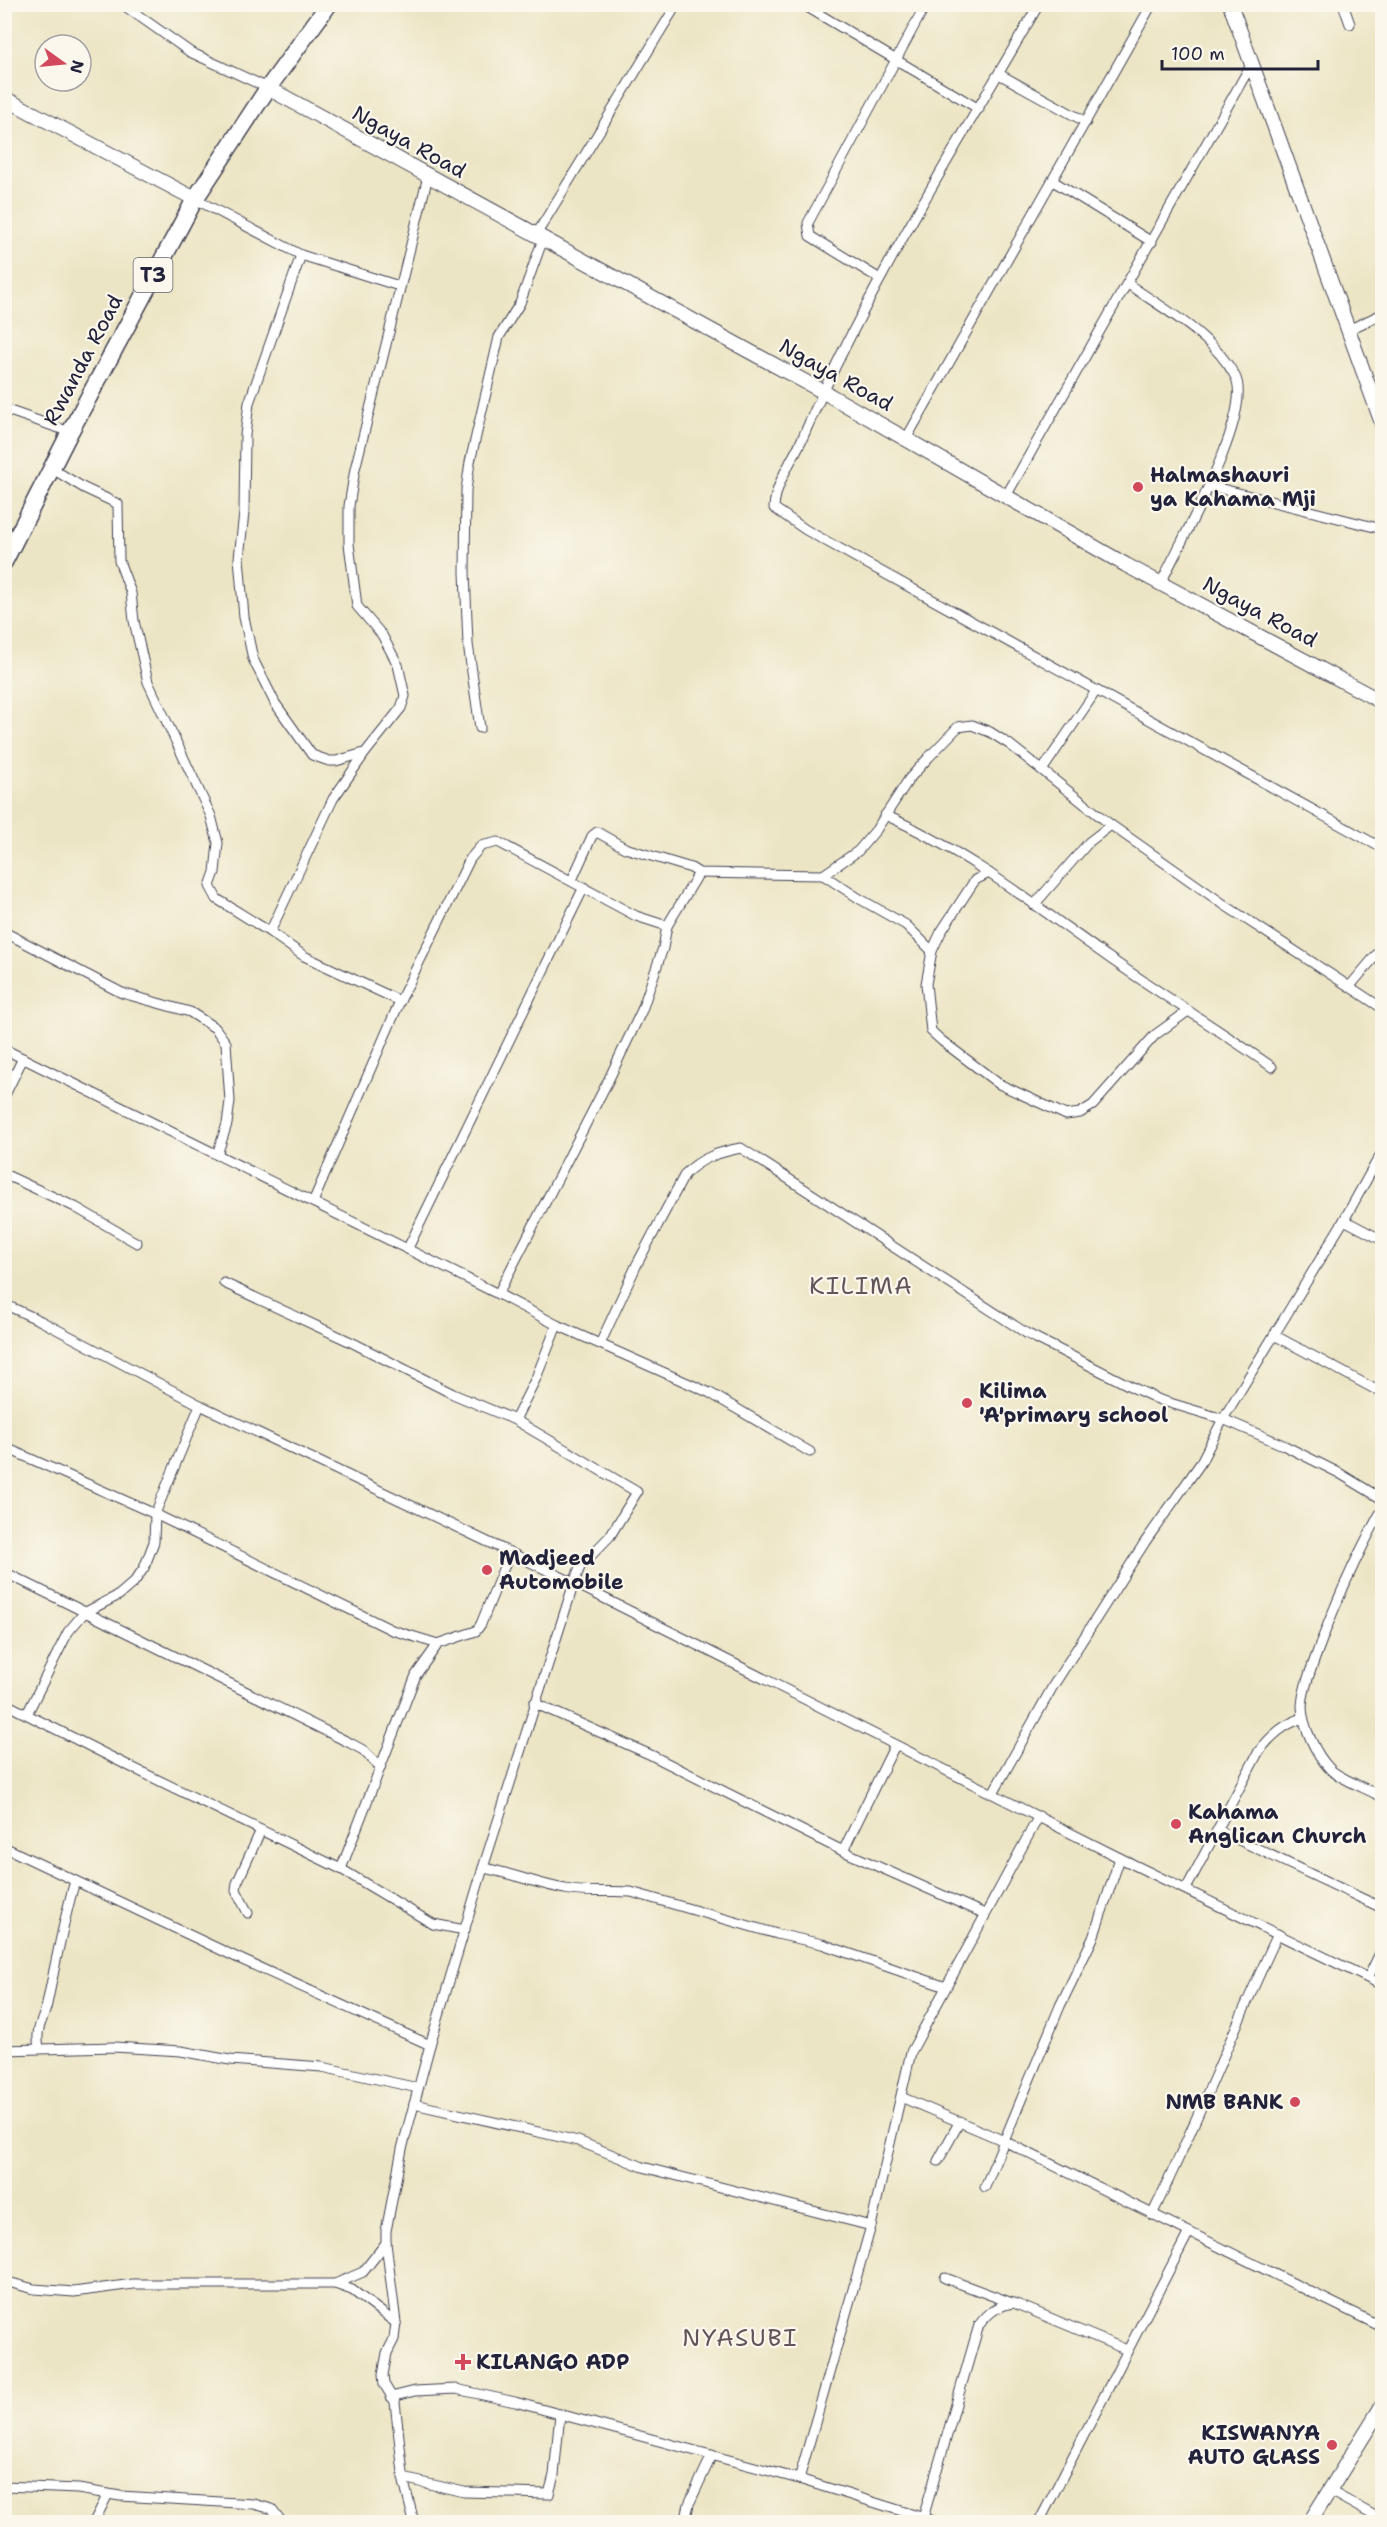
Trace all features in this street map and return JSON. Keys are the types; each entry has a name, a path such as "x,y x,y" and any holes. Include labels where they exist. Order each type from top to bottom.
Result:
{"highway":[{"name":"Rwanda Road","path":"4,562 51,468 195,199 268,88 329,4"}],"street":[{"path":"122,4 190,52 268,88"},
{"path":"480,728 468,644 465,572 466,490 470,462 499,337 520,303 540,237 677,4"},
{"path":"802,4 979,109"},
{"path":"880,279 810,236 807,228 926,4"},
{"path":"1039,4 880,279 822,391 794,457 778,487 774,508 806,530 1383,848"},
{"path":"906,439 1152,4"},
{"path":"1230,4 1383,423"},
{"path":"1342,4 1350,24"},
{"path":"1006,496 1251,65"},
{"path":"999,74 1086,122"},
{"name":"Ngaya Road","path":"268,88 822,391 1161,583 1383,702"},
{"path":"4,98 301,255 399,286"},
{"path":"270,932 333,799 365,753 401,708 405,696 398,665 382,635 357,606 349,544 349,506 355,469 428,176"},
{"path":"1053,181 1152,242"},
{"path":"301,255 249,403 245,435 244,513 239,558 244,617 253,659 275,703 312,755 336,761 365,753"},
{"path":"1128,284 1212,345 1226,360 1237,378 1239,398 1226,447 1210,486 1161,583"},
{"path":"1348,330 1383,314"},
{"path":"4,409 70,432"},
{"path":"51,468 84,488 118,504 119,561 131,593 134,621 148,682 211,816 218,843 215,872 210,886 217,899 270,932 304,957 400,1001"},
{"path":"1210,486 1383,529"},
{"path":"1043,769 1096,691"},
{"path":"823,875 858,851 876,830 909,779 958,727 972,725 990,732 1043,769 1111,825 1226,906 1383,1008"},
{"path":"885,815 932,838 989,873 1272,1067"},
{"path":"1034,905 1089,842 1111,825"},
{"path":"572,880 591,836 597,832 625,848 691,868 699,873 823,875 906,925 932,951"},
{"path":"313,1202 400,1001 470,859 481,846 498,842 636,916 667,926"},
{"path":"498,1294 608,1083 642,1010 663,948 667,926 699,873"},
{"path":"989,873 975,880 941,932 932,951 926,984 931,1031 999,1084 1066,1115 1080,1113 1093,1105 1155,1035 1188,1011"},
{"path":"408,1248 584,887"},
{"path":"4,932 122,993 190,1012 215,1028 226,1043 230,1101 227,1124 217,1155"},
{"path":"1350,986 1383,948"},
{"path":"4,1049 408,1248 557,1325 710,1394 810,1452"},
{"path":"4,1097 22,1058"},
{"path":"600,1344 637,1264 685,1174 697,1162 724,1151 741,1148 902,1255 1026,1333 1160,1400 1223,1419 1292,1449 1383,1499"},
{"path":"993,1793 1053,1686 1145,1542 1200,1464 1223,1419 1383,1152"},
{"path":"4,1174 75,1207 137,1243"},
{"path":"1344,1220 1383,1240"},
{"path":"224,1283 353,1343 453,1394 515,1420 637,1492 609,1536 580,1568 574,1583 483,1868 430,2045 402,2149 386,2243 396,2323 394,2339 383,2366 384,2384 395,2402 403,2478 407,2502 414,2523"},
{"path":"4,1304 41,1321 200,1406 574,1583 1120,1858 1383,1984"},
{"path":"515,1420 536,1378 557,1325"},
{"path":"1274,1335 1382,1391"},
{"path":"27,1714 50,1672 60,1646 84,1613 108,1602 134,1582 144,1568 154,1542 155,1514 200,1406"},
{"path":"4,1448 155,1514 392,1630 438,1644"},
{"path":"1383,1510 1355,1562 1321,1641 1303,1697 1303,1718 1318,1753 1330,1770 1383,1797"},
{"path":"341,1869 416,1675 438,1644 476,1631 481,1624 510,1552"},
{"path":"4,1572 350,1743 363,1750 380,1767"},
{"path":"4,1703 341,1869 433,1924 465,1930"},
{"path":"534,1703 651,1755 843,1851 985,1914"},
{"path":"1186,1889 1259,1751 1269,1738 1287,1723 1303,1718"},
{"path":"843,1851 895,1744"},
{"path":"799,2479 871,2226 911,2052 1039,1816"},
{"path":"248,1913 236,1890 237,1883 261,1830"},
{"path":"1218,1830 1383,1908"},
{"path":"4,1847 430,2045"},
{"path":"985,2187 1002,2140 1060,2006 1093,1938 1120,1858"},
{"path":"483,1868 511,1873 564,1889 594,1894 615,1891 631,1892 777,1934 822,1944 945,1987"},
{"path":"39,2048 37,2034 46,2006 53,1964 75,1881"},
{"path":"1152,2215 1181,2156 1249,1995 1278,1934"},
{"path":"1368,1978 1383,1949"},
{"path":"4,2050 114,2048 181,2051 249,2062 322,2067 418,2088"},
{"path":"901,2097 1002,2140 1383,2327"},
{"path":"414,2104 578,2141 643,2167 871,2226"},
{"path":"938,2161 960,2121"},
{"path":"1039,2523 1189,2232"},
{"path":"335,2284 363,2272 386,2243"},
{"path":"945,2277 1127,2350"},
{"path":"4,2281 34,2289 74,2292 133,2284 335,2284 352,2290 396,2323"},
{"path":"923,2518 979,2325 995,2308 1003,2304 1014,2303"},
{"path":"392,2397 415,2391 456,2389 560,2414 799,2479 937,2523"},
{"path":"1310,2523 1383,2406"},
{"path":"403,2478 464,2492 549,2494 554,2475 560,2414"},
{"path":"685,2523 693,2495 712,2456"},
{"path":"4,2486 78,2489 108,2494 254,2504 272,2509 282,2523"},
{"path":"1330,2491 1383,2520"},
{"path":"94,2523 108,2494"}],"place":[{"name":"Halmashauri ya Kahama Mji","path":"1138,487"},
{"name":"Kilima 'A'primary school","path":"967,1403"},
{"name":"Madjeed Automobile","path":"487,1570"},
{"name":"Kahama Anglican Church","path":"1176,1824"},
{"name":"NMB BANK","path":"1295,2102"},
{"name":"KILANGO ADP","path":"463,2362"},
{"name":"KISWANYA AUTO GLASS","path":"1332,2445"}],"district":[{"name":"KILIMA","path":"861,1286"},
{"name":"NYASUBI","path":"740,2338"}]}
